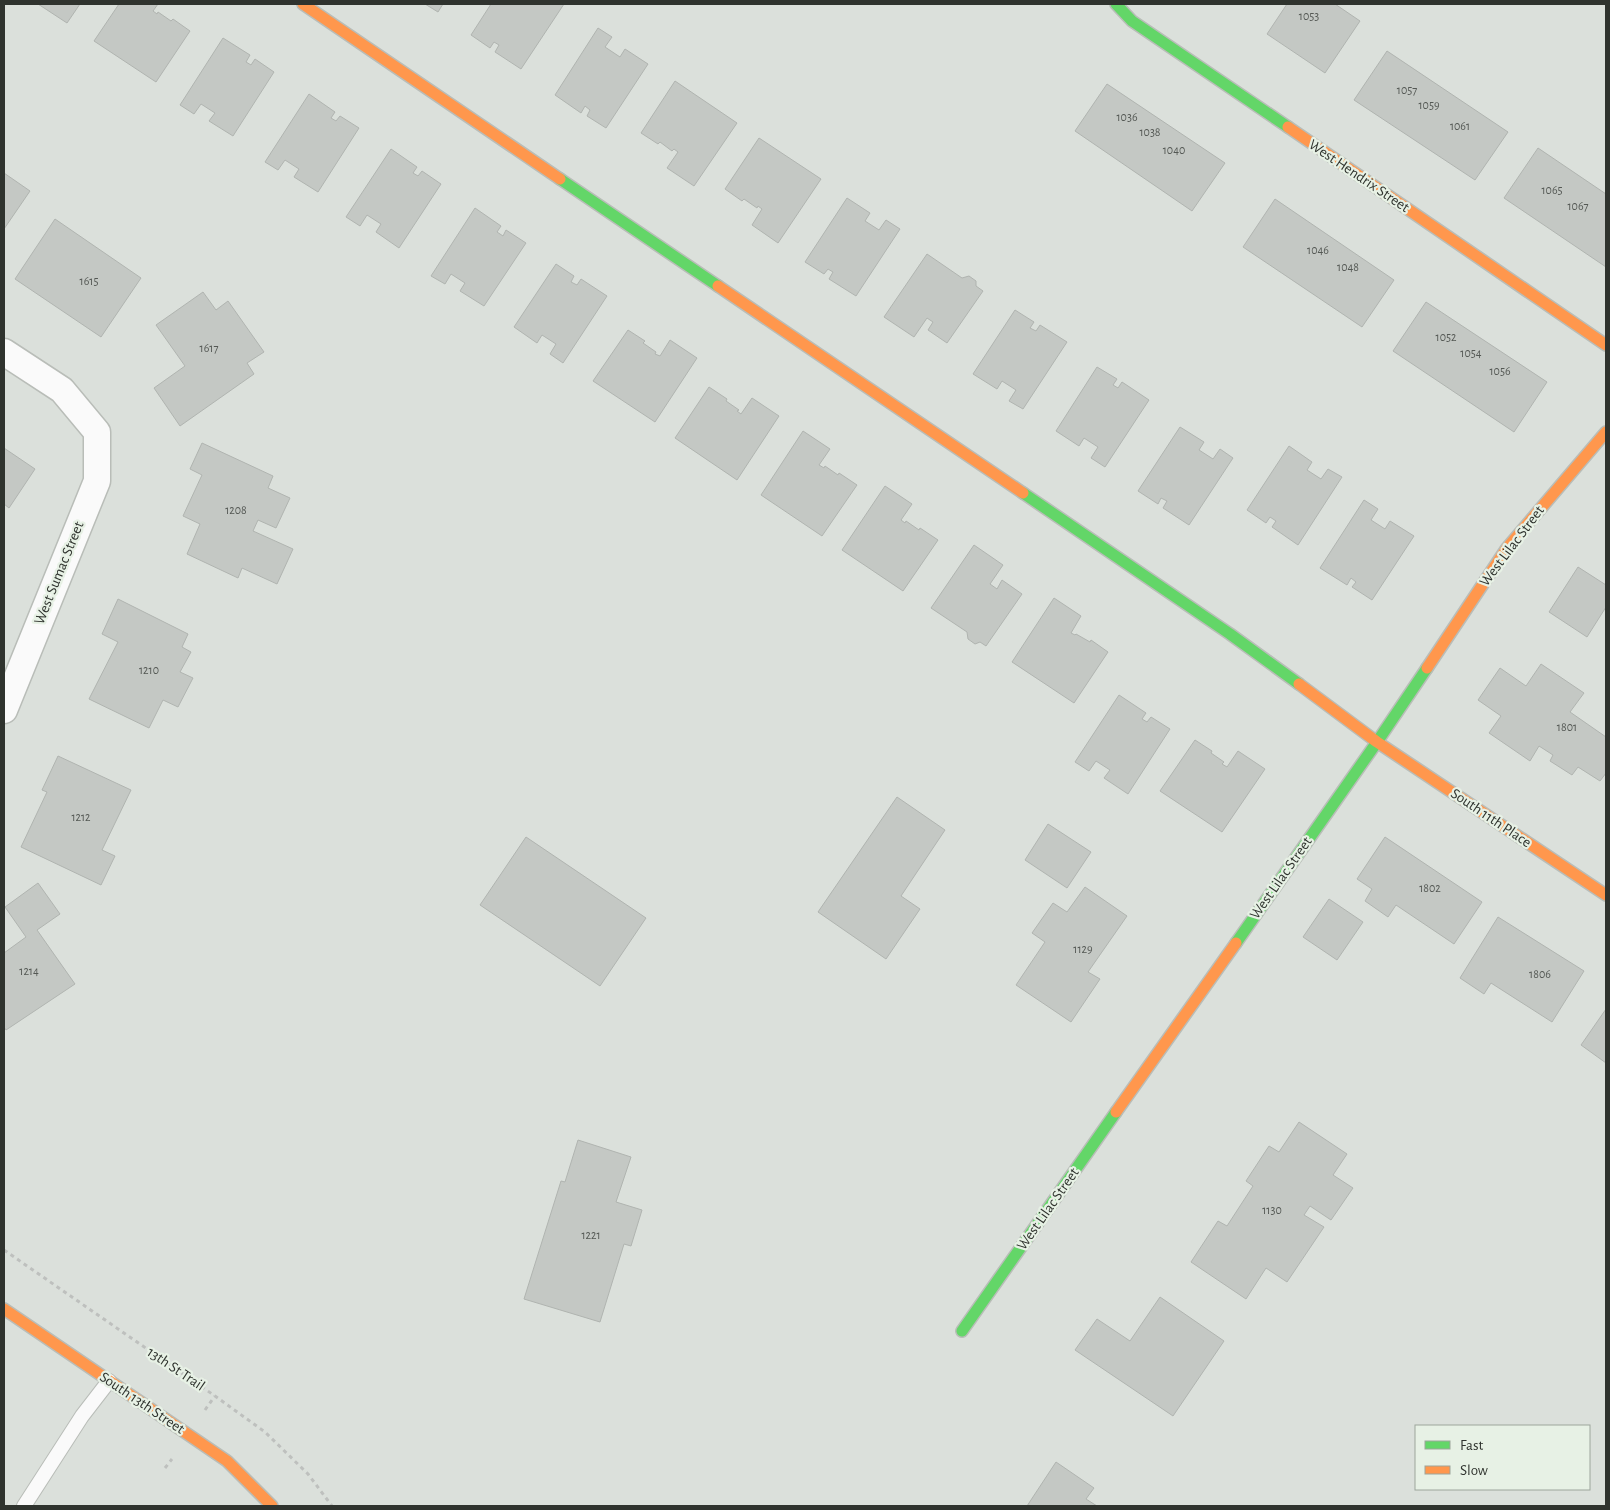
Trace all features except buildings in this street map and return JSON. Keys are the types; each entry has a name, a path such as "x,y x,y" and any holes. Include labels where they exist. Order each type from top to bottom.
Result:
{"street":[{"name":"South 11th Place","path":"303,4 1230,634 1376,742 1606,895"},
{"name":"West Hendrix Street","path":"1116,4 1132,21 1606,345"},
{"name":"West Sumac Street","path":"4,352 62,390 97,432 97,481 4,710"},
{"name":"West Lilac Street","path":"962,1331 1376,742 1508,548 1606,432"},
{"name":"South 13th Street","path":"4,1309 227,1461 272,1506"}],"lane":[{"path":"24,1506 82,1416 109,1381"}],"path":[{"name":"13th St Trail","path":"4,1250 266,1432 308,1474 332,1506"}],"traffic: fast":[{"path":"1116,4 1132,21 1288,127"},
{"path":"560,179 718,286"},
{"path":"1023,493 1230,634 1299,684"},
{"path":"1236,943 1427,668"},
{"path":"962,1331 1116,1112"}],"traffic: slow":[{"path":"303,4 560,179"},
{"path":"1288,127 1606,345"},
{"path":"718,286 1023,493"},
{"path":"1427,668 1507,548 1606,432"},
{"path":"1299,684 1377,742 1606,895"},
{"path":"1116,1112 1236,943"},
{"path":"4,1309 227,1461 272,1506"}]}
